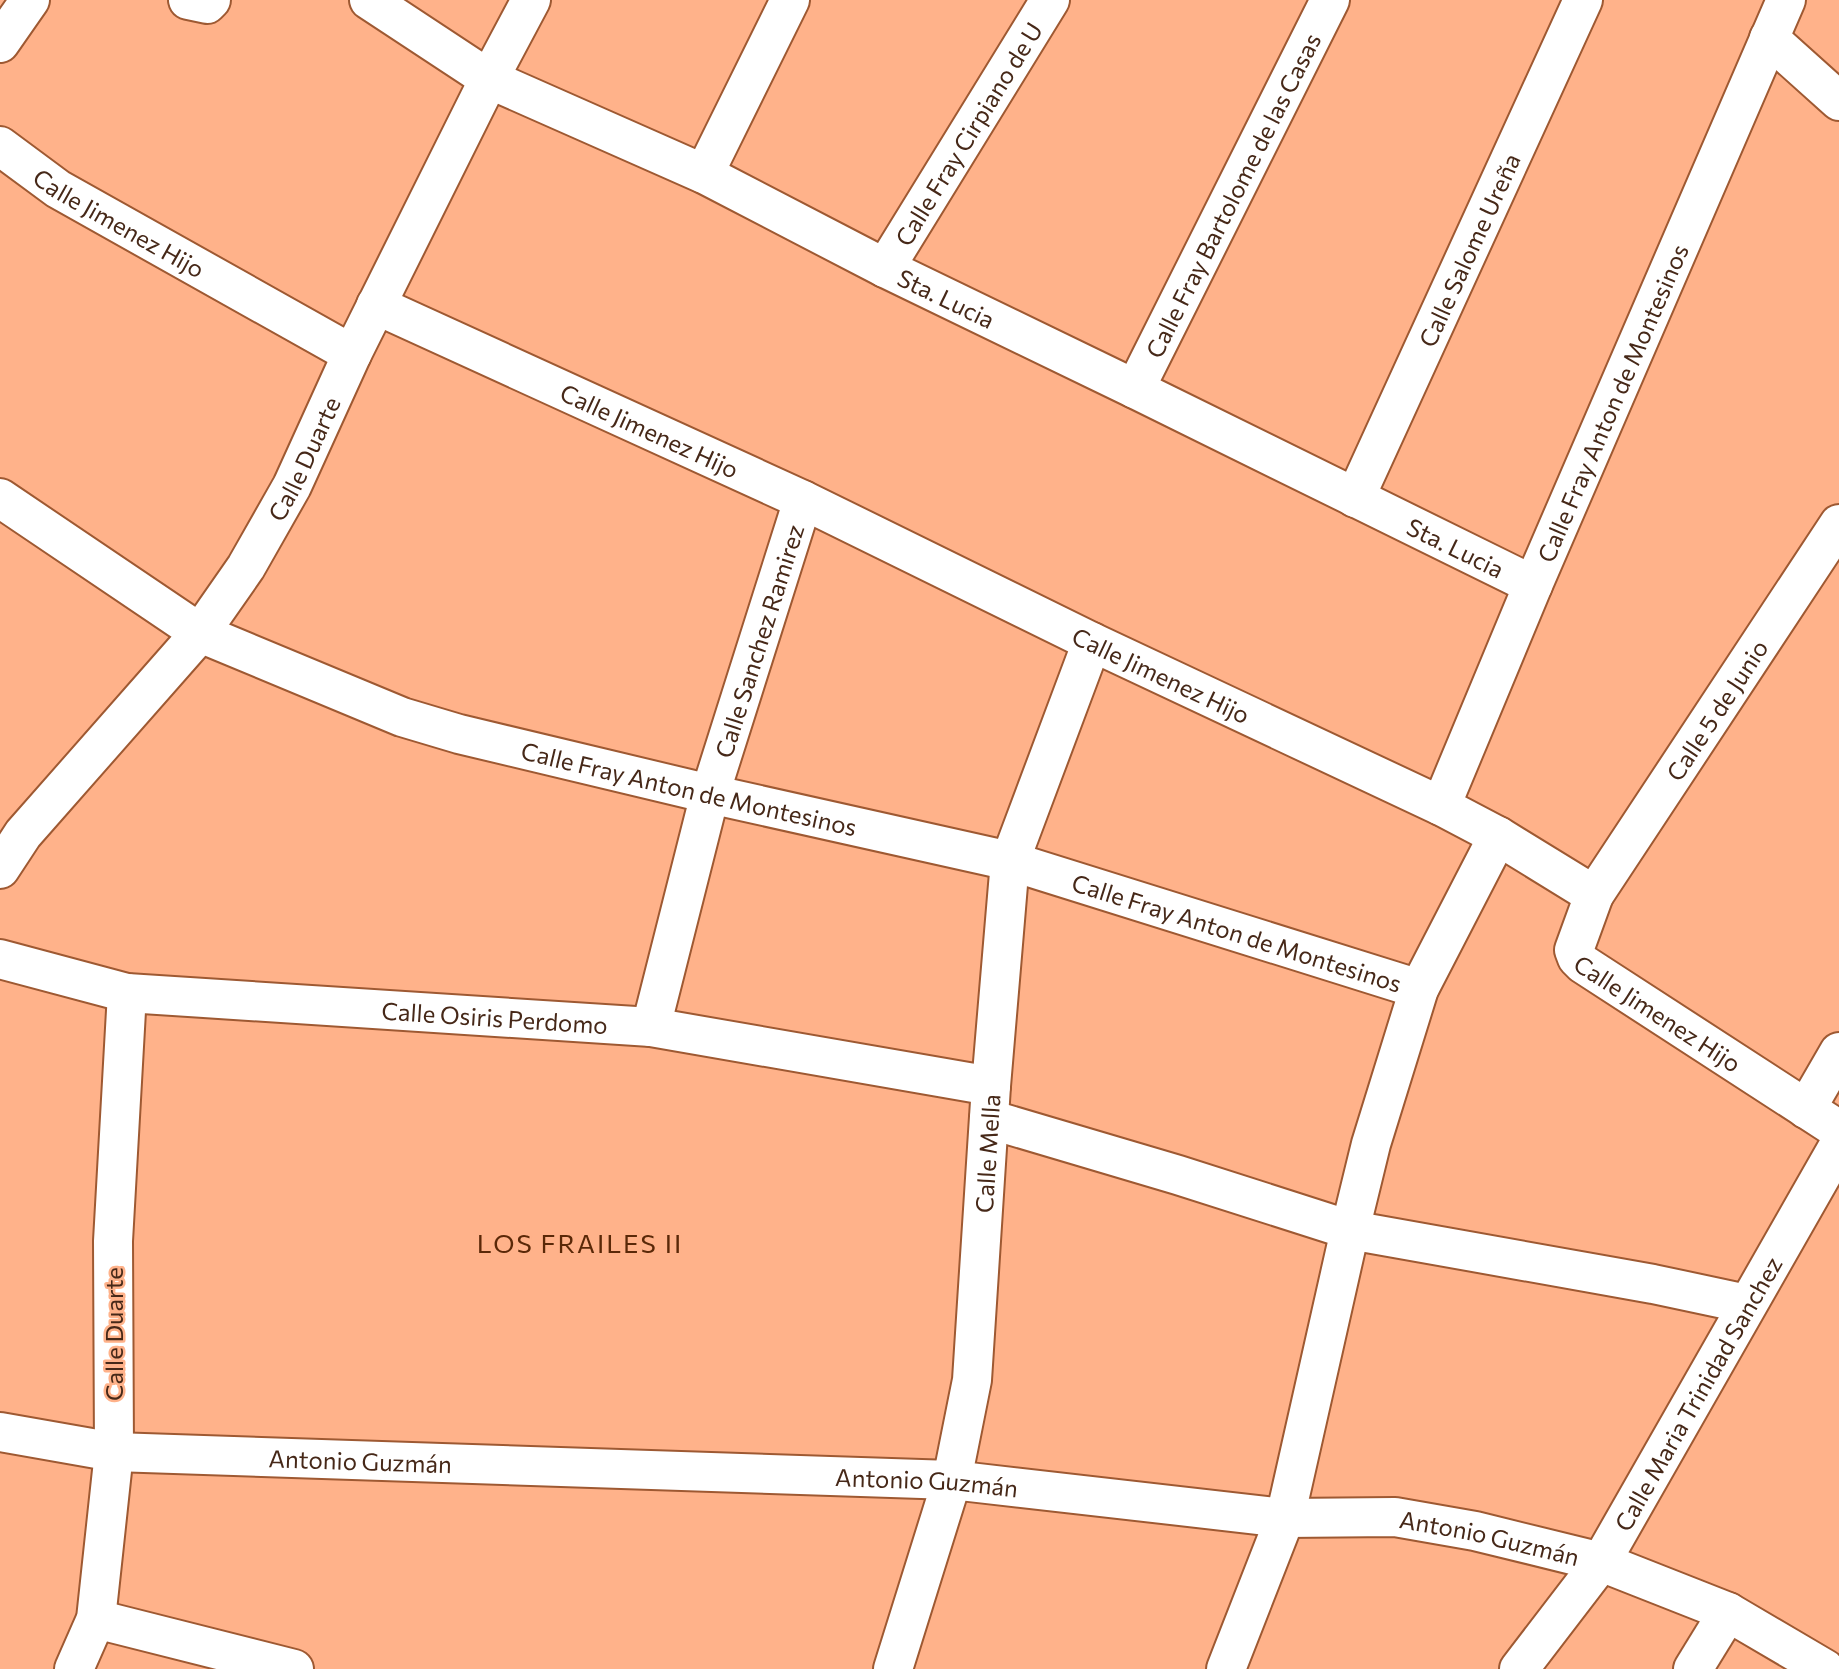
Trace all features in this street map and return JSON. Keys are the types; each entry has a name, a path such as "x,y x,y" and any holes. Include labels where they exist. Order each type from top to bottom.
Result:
{"street":[{"path":"0,43 30,0"},
{"name":"Sta. Lucia","path":"369,0 489,79 704,174 885,268 1532,585"},
{"name":"Calle Duarte","path":"0,869 12,827 200,634 246,567 292,486 352,354 531,0"},
{"path":"704,174 790,0"},
{"name":"Calle Fray Cirpiano de U","path":"885,268 1050,0"},
{"name":"Calle Fray Bartolome de las Casas","path":"1135,389 1330,0"},
{"name":"Calle Salome Ureña","path":"1356,498 1583,0"},
{"name":"Calle Fray Anton de Montesinos","path":"1441,806 1532,585 1786,0"},
{"path":"1769,38 1839,101"},
{"name":"Calle Jimenez Hijo","path":"0,146 58,188 352,354"},
{"name":"Calle Jimenez Hijo","path":"376,306 803,499 1092,642 1441,806 1498,836 1594,895 1574,950 1583,964 1839,1130"},
{"name":"Calle Fray Anton de Montesinos","path":"0,498 200,634 402,717 459,734 709,794 1010,861 1419,989"},
{"name":"Calle Sanchez Ramirez","path":"651,1027 709,794 803,499"},
{"name":"Calle 5 de Junio","path":"1594,895 1839,524"},
{"name":"Calle Mella","path":"892,1669 952,1480 972,1380 990,1103 1010,861 1092,642"},
{"name":"Calle Fray Anton de Montesinos","path":"1226,1669 1285,1518 1371,1144 1419,989 1498,836"},
{"name":"Calle Osiris Perdomo","path":"0,959 127,993 651,1027 990,1103 1178,1175 1350,1230 1653,1284 1747,1304"},
{"name":"Calle Duarte","path":"74,1669 96,1619 114,1452 113,1241 127,993"},
{"path":"1806,1109 1839,1052"},
{"name":"Calle Maria Trinidad Sanchez","path":"1519,1669 1601,1562 1839,1144"},
{"name":"Antonio Guzmán","path":"0,1432 114,1452 952,1480 1285,1518 1395,1517 1475,1531 1601,1562 1728,1612 1825,1669"},
{"path":"1693,1669 1728,1612"},
{"path":"96,1619 294,1669"}],"district":[{"name":"LOS FRAILES II","path":"580,1242"}]}
